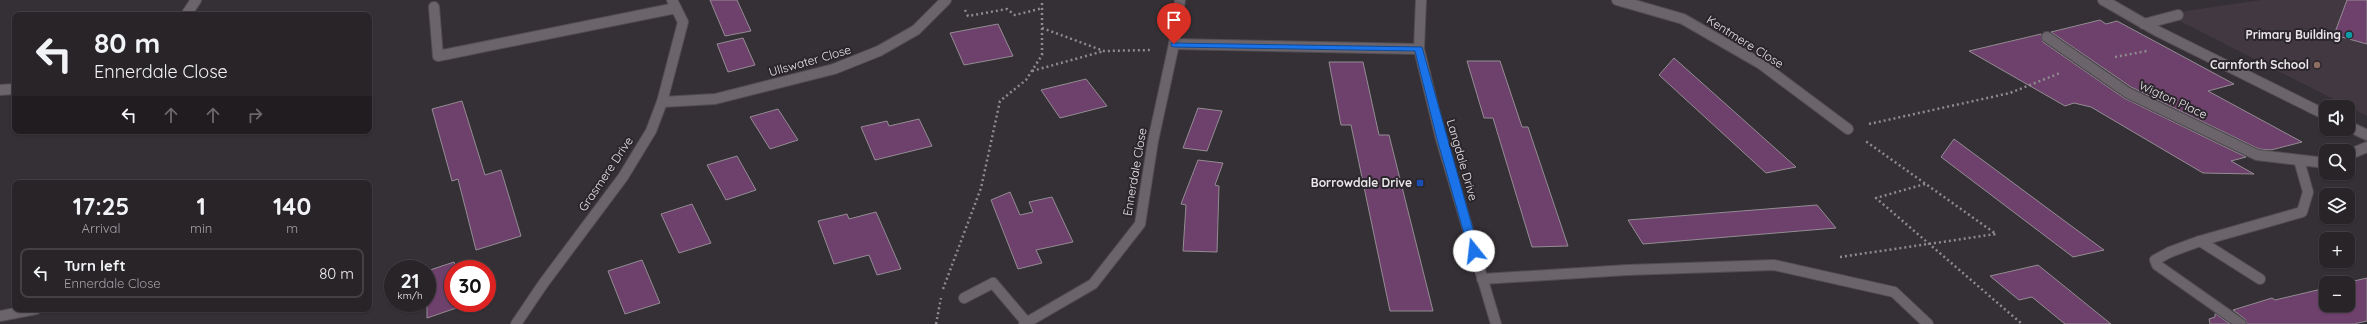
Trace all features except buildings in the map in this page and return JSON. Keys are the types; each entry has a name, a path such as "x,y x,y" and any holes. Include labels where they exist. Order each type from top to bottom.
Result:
{"street":[{"path":"188,12 196,0"},
{"name":"Ullswater Close","path":"662,102 715,99 834,69 879,51 916,30 946,0"},
{"name":"Ennerdale Close","path":"1026,323 1093,284 1140,224 1153,141 1174,47 1180,0"},
{"name":"Langdale Drive","path":"1421,0 1419,49 1442,139 1496,324"},
{"name":"Kentmere Close","path":"1616,0 1683,19 1761,64 1848,129"},
{"path":"2103,0 2144,24 2319,112"},
{"path":"434,7 438,56 674,4"},
{"name":"Grasmere Drive","path":"516,324 543,284 623,177 651,131 662,102 683,22 674,4"},
{"path":"2144,24 2178,15"},
{"name":"Wigton Place","path":"2047,37 2128,93 2257,155 2319,162"},
{"path":"1174,47 1419,49"},
{"path":"0,90 12,89"},
{"path":"2355,129 2367,135"},
{"path":"2355,152 2367,147"},
{"path":"2241,324 2157,265 2155,260 2170,252 2200,241 2302,212 2308,192 2299,160"},
{"path":"2200,241 2260,279"},
{"path":"1482,279 1627,270 1774,265 1894,292 1928,324"},
{"path":"964,298 994,283 1026,323"},
{"path":"1,317 23,312"}],"path":[{"path":"936,324 945,283 981,188 1000,101 1026,80 1042,55 1042,0"},
{"path":"963,5 968,16 1007,9 1015,16 1042,8"},
{"path":"1042,28 1104,51"},
{"path":"1848,129 2010,93 2084,63 2183,44"},
{"path":"1031,71 1104,51 1174,47"},
{"path":"1837,257 1930,245 1996,234 1848,129"},
{"path":"1925,184 1876,198 2022,324"}],"shaded area":[{"name":"Carnforth School","path":"2261,0 2367,0 2367,116 2355,110 2355,100 2335,100 2166,14"}],"place":[{"name":"Primary Building","path":"2349,35"},
{"name":"Carnforth School","path":"2317,65"},
{"name":"Borrowdale Drive","path":"1420,183"}],"route":[{"path":"1174,44 1419,49 1442,139 1474,251"}]}
